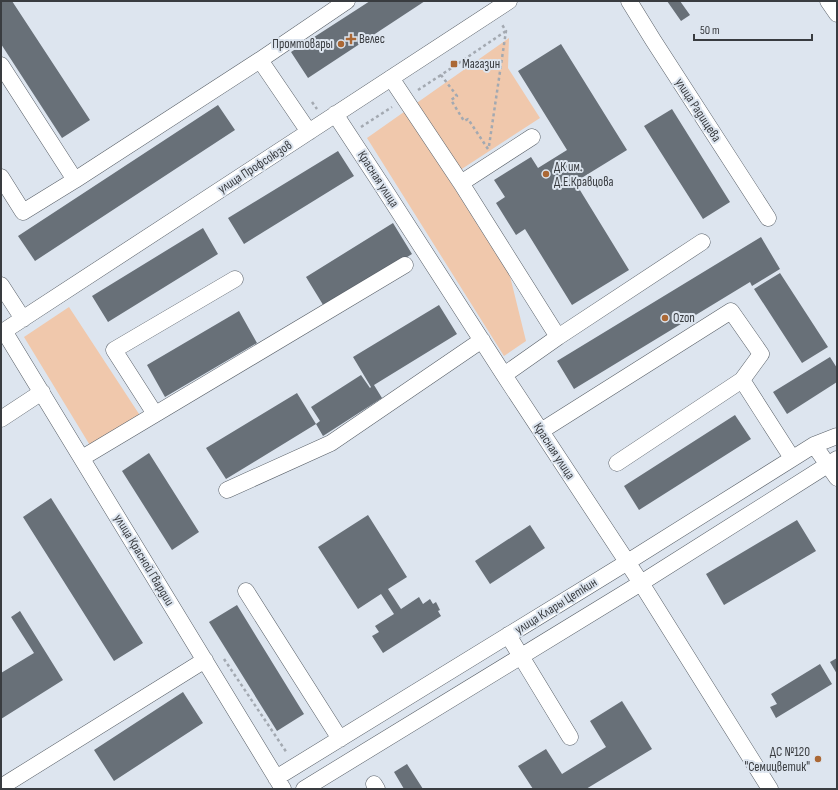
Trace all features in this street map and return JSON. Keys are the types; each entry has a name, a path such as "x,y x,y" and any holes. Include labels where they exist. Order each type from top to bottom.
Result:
{"street":[{"path":"1,178 23,212 260,60 347,1"},
{"name":"улица Профсоюзов","path":"3,332 510,1"},
{"name":"улица Радищева","path":"629,1 768,218"},
{"path":"828,1 837,14"},
{"path":"260,60 309,132"},
{"path":"1,65 75,180"},
{"path":"391,78 461,183 558,337"},
{"name":"Красная улица","path":"335,114 641,583 770,789"},
{"path":"461,183 492,155 532,138"},
{"path":"504,375 558,337 702,242"},
{"path":"82,458 405,265"},
{"path":"155,414 114,350 235,279"},
{"path":"1,285 23,319"},
{"path":"541,431 731,311 761,354 742,380 617,463"},
{"name":"улица Красной Гвардии","path":"3,332 42,392 279,784"},
{"path":"226,490 331,443 482,340"},
{"path":"742,380 792,458"},
{"path":"1,419 42,392"},
{"name":"улица Клары Цеткин","path":"279,784 340,739 792,458 814,445 837,436"},
{"path":"814,445 832,462 837,478"},
{"path":"304,789 641,583 832,462"},
{"path":"246,591 340,739"},
{"path":"508,635 570,737"},
{"path":"1,786 205,660"}],"path":[{"path":"492,155 506,31 493,11"},
{"path":"349,135 506,31"},
{"path":"441,75 457,96 451,100 454,106 464,121 468,119 492,155"}],"shaded area":[{"path":"509,38 508,68 540,118 448,178 510,276 526,341 504,356 367,138"},
{"path":"69,307 141,417 91,447 24,337"}],"building":[{"path":"1,1 12,1 90,120 62,138 1,44"},
{"path":"370,1 425,1 308,78 291,52"},
{"path":"667,1 680,1 690,15 681,21"},
{"name":"ДК им. Д.Е.Кравцова","path":"561,44 627,150 575,182 629,270 572,305 525,229 516,235 496,203 505,197 494,180 531,157 538,168 567,150 518,71"},
{"path":"218,105 235,130 35,261 18,236"},
{"path":"672,109 730,202 703,219 644,126"},
{"path":"338,151 354,176 244,244 228,218"},
{"path":"393,223 412,254 325,308 306,277"},
{"path":"203,228 218,254 108,322 92,296"},
{"path":"761,237 780,269 752,286 750,282 574,389 557,361"},
{"path":"780,273 828,347 802,363 754,289"},
{"path":"439,305 457,334 374,385 382,398 323,436 316,424 320,421 311,407 361,375 370,388 371,387 353,357"},
{"path":"239,311 257,343 165,397 147,365"},
{"path":"830,357 837,368 837,382 787,414 773,392"},
{"path":"297,393 316,424 226,479 206,448"},
{"path":"735,415 751,439 639,510 624,486"},
{"path":"149,453 199,532 172,550 122,471"},
{"path":"51,498 143,643 114,661 23,517"},
{"path":"368,515 407,577 388,589 401,609 419,597 423,604 430,599 433,604 436,602 441,616 383,653 372,636 379,632 375,626 394,614 381,594 358,609 318,547"},
{"path":"797,520 816,551 724,605 706,574"},
{"path":"530,525 545,548 490,584 475,561"},
{"path":"237,605 304,714 277,731 209,622"},
{"path":"20,611 63,680 1,719 1,673 34,653 11,617"},
{"path":"837,658 837,674 830,662"},
{"path":"820,664 832,684 776,718 770,707 777,704 771,694"},
{"path":"183,692 203,723 114,781 94,750"},
{"path":"622,701 652,749 586,789 533,789 518,766 546,749 562,774 606,747 590,721"},
{"path":"407,764 423,789 404,789 394,772"}],"place":[{"name":"Велес","path":"351,39"},
{"name":"Промтовары","path":"341,44"},
{"name":"Магазин","path":"454,64"},
{"name":"ДК им. Д.Е.Кравцова","path":"546,174"},
{"name":"Ozon","path":"665,318"},
{"name":"ДС №120 \"Семицветик\"","path":"818,759"}]}
